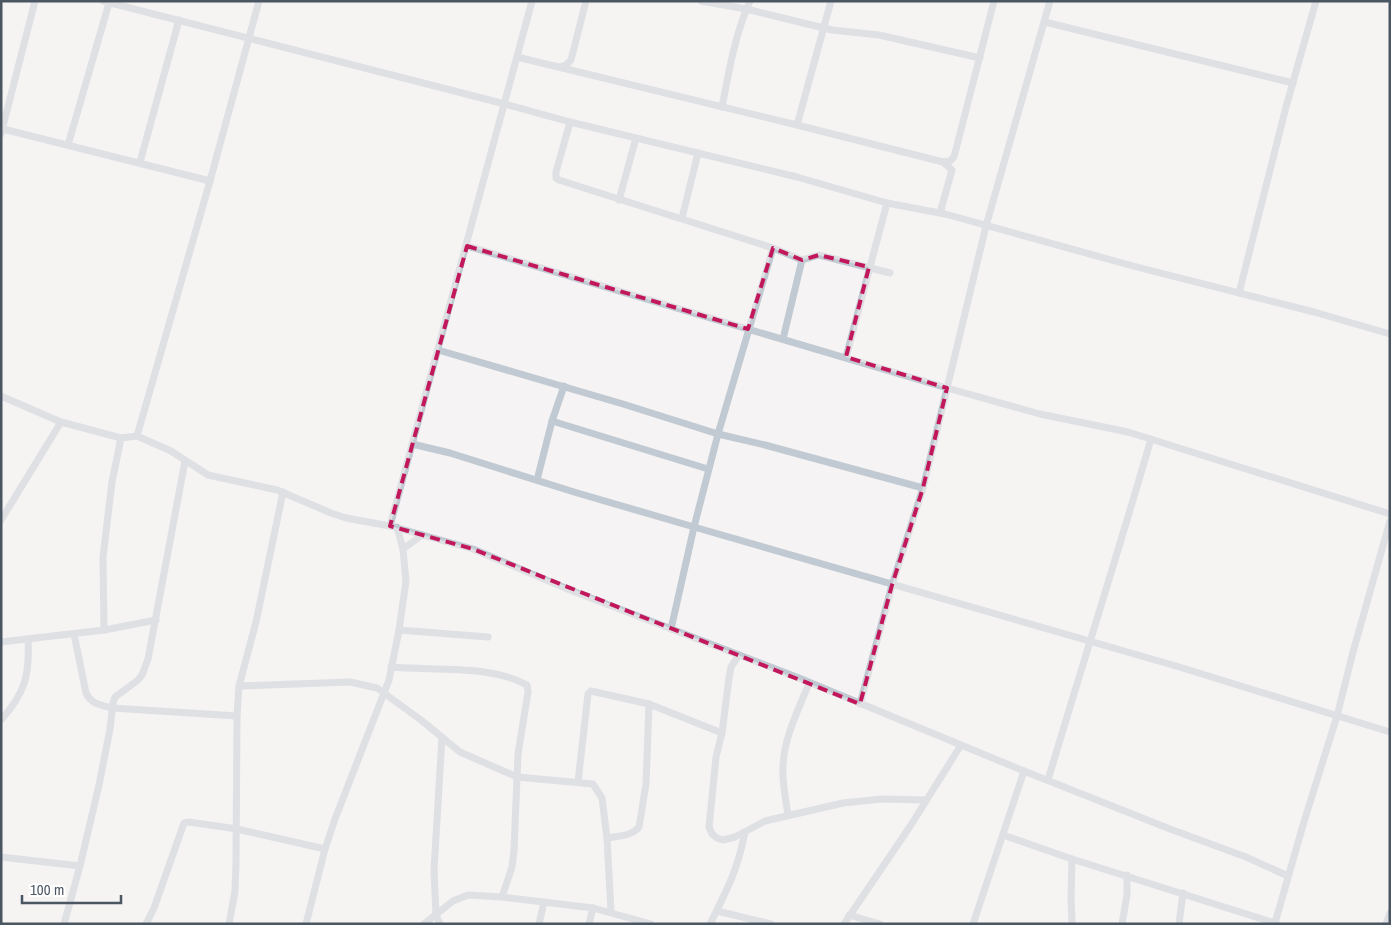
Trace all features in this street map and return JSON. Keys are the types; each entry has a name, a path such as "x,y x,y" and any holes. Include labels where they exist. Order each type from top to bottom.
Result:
{"street":[{"path":"35,1 2,132 68,145 210,181"},
{"path":"137,436 259,1"},
{"path":"306,924 325,849 354,766 385,693 399,630 406,582 403,549 394,527 412,444 532,1"},
{"path":"558,67 566,65 571,60 586,1"},
{"path":"701,1 746,9 824,28 879,35 980,58"},
{"path":"722,107 738,30 750,1"},
{"path":"797,125 831,1"},
{"path":"517,57 943,162 950,161 954,157 994,1"},
{"path":"860,704 892,585 923,488 986,226 1050,1"},
{"path":"1239,293 1293,82 1316,1"},
{"path":"68,145 106,2 570,122 797,177 887,203 940,213 1390,334"},
{"path":"140,162 179,20"},
{"path":"1045,22 1293,82"},
{"path":"571,60 581,73"},
{"path":"570,122 556,172 558,180 682,218 773,248 802,260 819,255 890,273"},
{"path":"619,200 636,138"},
{"path":"682,218 698,153"},
{"path":"940,213 952,170 943,162"},
{"path":"846,357 887,203"},
{"path":"467,246 947,388 1040,414 1128,432 1390,514"},
{"path":"671,629 708,469 773,248"},
{"path":"783,339 802,260"},
{"path":"438,350 564,386 718,434 766,445 923,488"},
{"path":"536,480 552,421 564,386"},
{"path":"1,396 62,422 121,438 137,436 171,451 208,475 284,492 346,518 394,527 473,549 570,590 809,682 1024,771 1246,857 1288,876"},
{"path":"552,421 708,469"},
{"path":"1,520 62,422"},
{"path":"104,630 103,557 112,482 121,438"},
{"path":"1048,780 1151,439"},
{"path":"412,444 450,453 694,527 1090,641 1390,732"},
{"path":"64,924 80,866 106,752 112,708 116,697 142,675 148,659 185,461"},
{"path":"229,924 234,891 237,828 237,716 239,686 256,622 284,492"},
{"path":"1003,835 1072,859 1276,923 1319,770 1337,716 1390,521"},
{"path":"403,549 422,535"},
{"path":"1,642 104,630 156,620"},
{"path":"399,630 488,637"},
{"path":"74,634 89,699 93,702 112,708 237,716"},
{"path":"1,720 13,706 28,672 28,640"},
{"path":"739,655 731,667 722,733 716,757 709,827 712,834 717,838 723,840 735,837 765,821 861,800 926,800"},
{"path":"391,667 489,672 526,685 528,692 518,754 514,850 512,867 502,897"},
{"path":"239,686 350,682 377,688 460,752 517,777 593,784 602,798 607,838 611,912"},
{"path":"788,815 783,769 784,756 809,682"},
{"path":"578,782 589,692 649,704 722,733"},
{"path":"607,838 636,831 639,826 646,784 649,704"},
{"path":"440,924 436,915 434,861 442,737"},
{"path":"844,924 878,876 961,745"},
{"path":"973,924 1024,771"},
{"path":"146,924 154,908 184,823 237,828 325,849"},
{"path":"710,924 729,889 737,868 745,832"},
{"path":"1,857 80,866"},
{"path":"1072,859 1072,924"},
{"path":"1122,924 1127,895 1127,875"},
{"path":"1179,924 1183,893"},
{"path":"424,924 453,901 468,895 502,897 593,908 651,924"},
{"path":"539,924 544,902"},
{"path":"589,924 593,908"},
{"path":"717,911 771,924"},
{"path":"1386,924 1390,913"},
{"path":"849,915 880,924"}],"highlighted area":[{"path":"467,246 748,329 773,248 802,260 819,255 869,267 846,357 947,388 923,488 892,585 860,704 473,549 390,526"}]}
